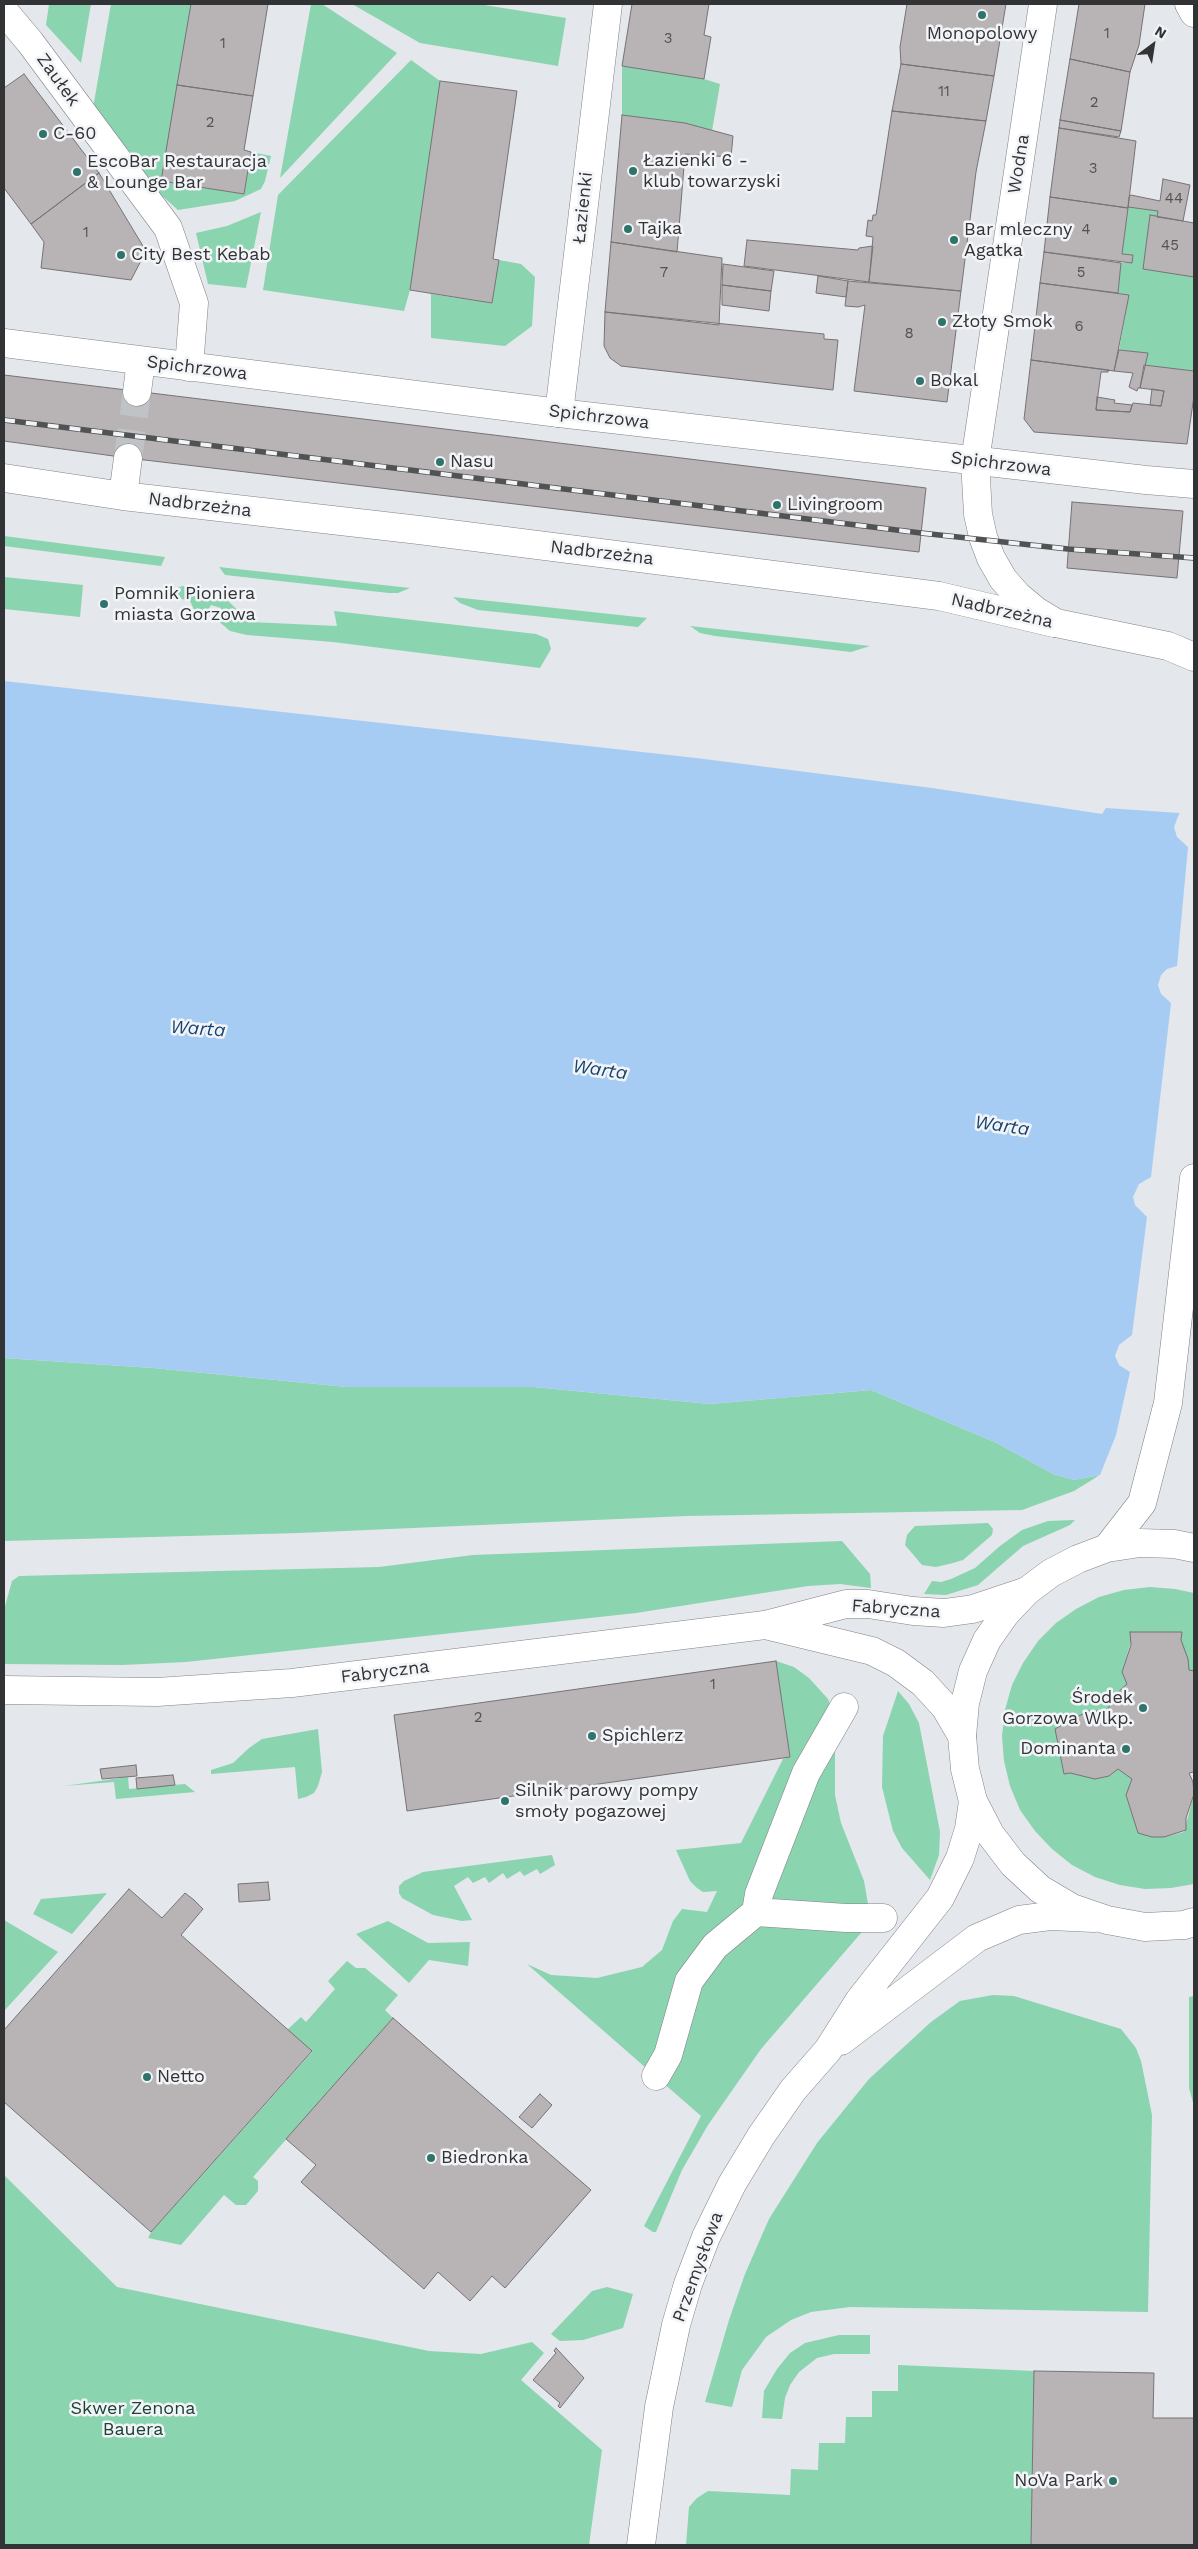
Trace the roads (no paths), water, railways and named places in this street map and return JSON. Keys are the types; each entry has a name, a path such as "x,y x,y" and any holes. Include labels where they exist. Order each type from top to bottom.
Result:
{"street":[{"name":"Łazienki","path":"559,413 608,4"},
{"name":"Wodna","path":"1043,4 975,461 978,514 983,537 991,558 1003,579 1018,596 1036,611 1056,623"},
{"path":"1189,4 1194,13"},
{"name":"Zaułek","path":"4,11 30,42 168,228 194,303 189,367"},
{"name":"Spichrzowa","path":"4,343 559,413 1194,484"},
{"path":"137,392 141,361"},
{"path":"123,496 128,458"},
{"name":"Nadbrzeżna","path":"4,478 123,496 419,530 958,599 1056,623 1168,646 1194,657"},
{"path":"1107,1548 1142,1503 1168,1403 1194,1178"},
{"path":"1194,1548 1174,1544 1140,1543 1107,1548 1078,1559 1051,1573 1027,1591 1006,1613 987,1640 977,1663 965,1703 962,1736 965,1769 974,1800 990,1834 1012,1864 1040,1889 1072,1908 1107,1920 1145,1927 1194,1922"},
{"name":"Fabryczna","path":"4,1690 157,1692 282,1684 765,1625 846,1604 868,1604 913,1611 944,1613 1000,1602 1027,1591"},
{"name":"Fabryczna","path":"765,1625 872,1651 896,1663 923,1683 945,1708 962,1736"},
{"path":"656,2076 668,2056 689,1981 715,1946 756,1912 759,1894 806,1774 844,1707"},
{"name":"Przemysłowa","path":"641,2545 659,2407 676,2325 688,2284 706,2238 732,2184 793,2090 828,2050 859,2001 940,1898 960,1858 969,1829 974,1800"},
{"path":"756,1912 846,1918 883,1918"},
{"name":"Przemysłowa","path":"828,2050 977,1938 1019,1920 1050,1916 1079,1916 1107,1920"}],"water":[{"name":"Warta","path":"4,681 696,758 932,788 1102,814 1106,808 1194,814 1194,1479 1100,1475 1074,1480 1053,1474 997,1443 871,1390 710,1404 534,1387 347,1387 153,1368 4,1358"}],"tunnel":[{"path":"128,458 137,392"}],"railway":[{"path":"4,420 921,533 1068,549 1194,558"}],"place":[{"name":"Monopolowy","path":"982,15"},
{"name":"C-60","path":"43,134"},
{"name":"Łazienki 6 - klub towarzyski","path":"633,171"},
{"name":"EscoBar Restauracja & Lounge Bar","path":"77,172"},
{"name":"Tajka","path":"628,229"},
{"name":"Bar mleczny Agatka","path":"954,240"},
{"name":"City Best Kebab","path":"121,255"},
{"name":"Złoty Smok","path":"942,322"},
{"name":"Bokal","path":"920,381"},
{"name":"Nasu","path":"440,462"},
{"name":"Livingroom","path":"777,505"},
{"name":"Pomnik Pioniera miasta Gorzowa","path":"104,604"},
{"name":"Środek Gorzowa Wlkp.","path":"1143,1708"},
{"name":"Spichlerz","path":"592,1736"},
{"name":"Dominanta","path":"1126,1749"},
{"name":"Silnik parowy pompy smoły pogazowej","path":"505,1801"},
{"name":"Netto","path":"147,2077"},
{"name":"Biedronka","path":"431,2158"},
{"name":"NoVa Park","path":"1113,2481"}],"park label":[{"name":"Skwer Zenona Bauera","path":"133,2419"}]}
